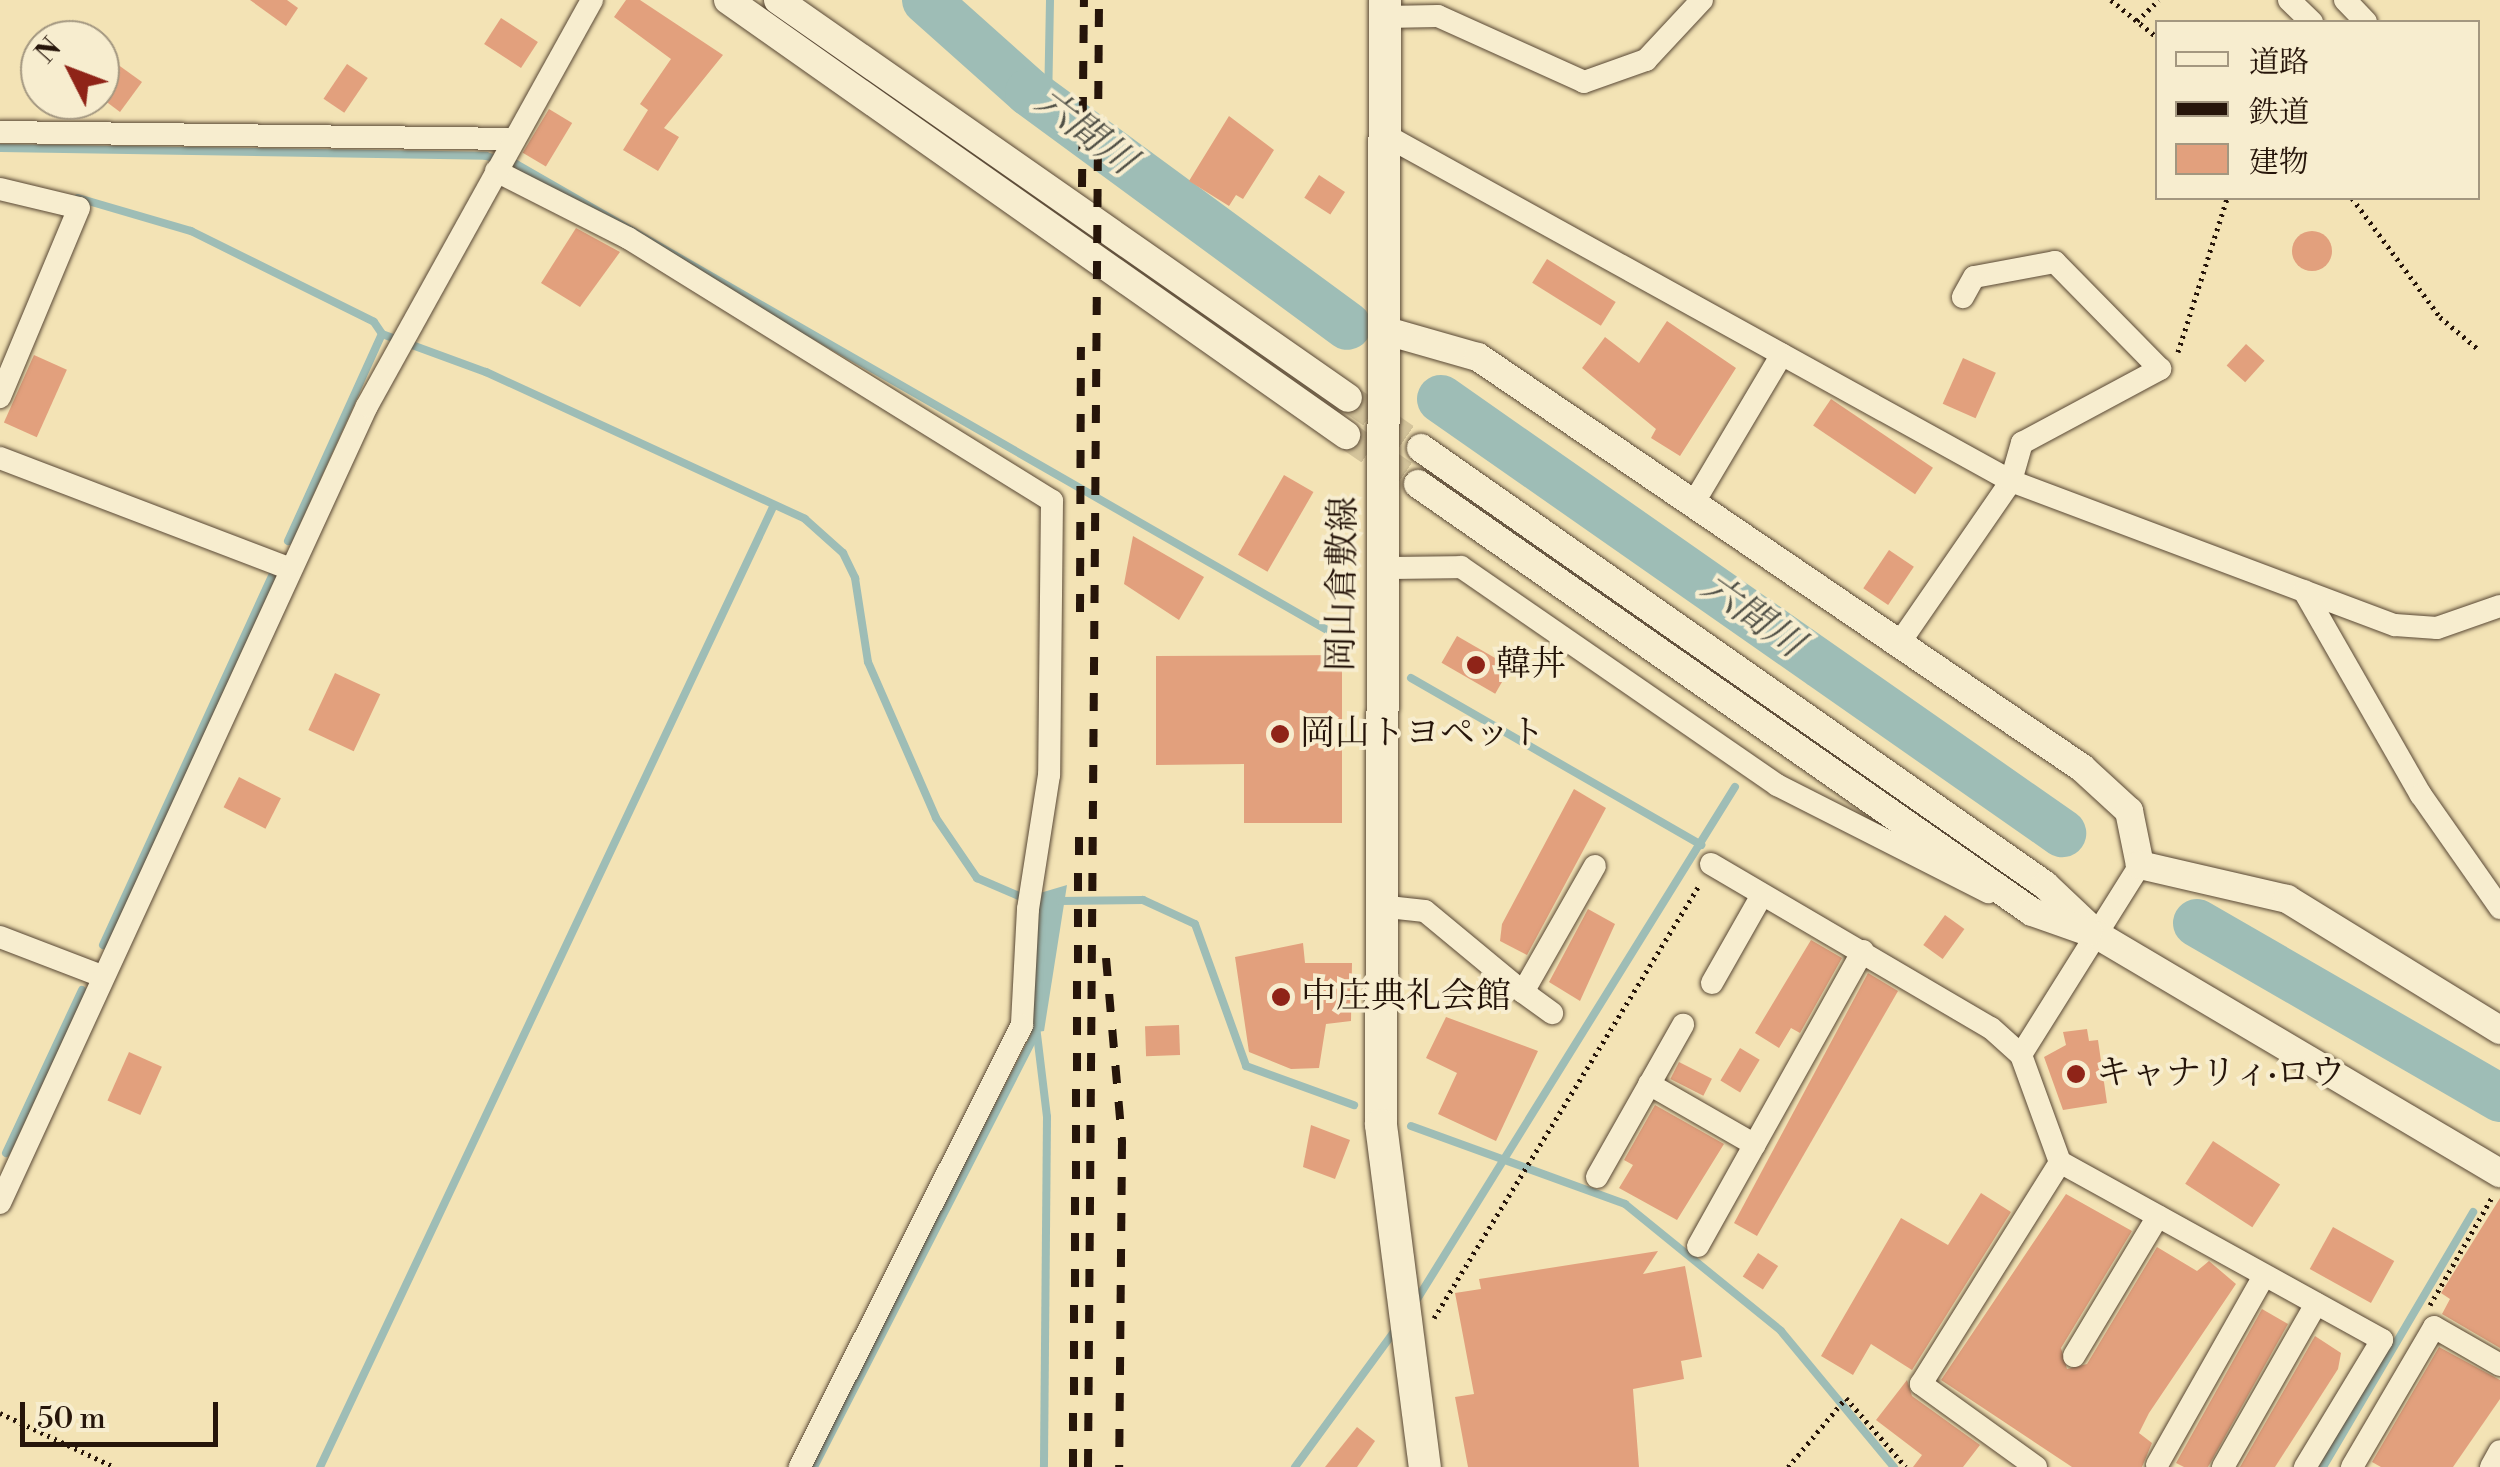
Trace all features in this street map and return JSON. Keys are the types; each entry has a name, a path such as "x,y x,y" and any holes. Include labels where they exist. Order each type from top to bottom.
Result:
{"main road":[{"name":"岡山倉敷線","path":"1385,8 1390,332 1382,568 1378,906 1381,1125 1396,1287 1425,1467"}],"street":[{"path":"0,1203 6,1177 104,976 290,569 399,342 592,0"},
{"path":"728,0 1346,435"},
{"path":"778,0 1348,398"},
{"path":"1385,8 1438,16 1584,82 1646,60 1702,0"},
{"path":"2289,0 2310,20"},
{"path":"2345,0 2364,20"},
{"path":"0,132 503,157 1052,501 1049,775 1029,900 1022,1025 800,1467"},
{"path":"1385,135 2011,481 2395,625 2438,628 2500,606"},
{"path":"0,189 80,208 0,396"},
{"path":"1898,644 2011,481 2022,443 2160,370 2055,262 1974,277 1963,297"},
{"path":"1390,332 1478,358 1898,644 2115,795 2130,811 2140,865 2100,936 2020,1055"},
{"path":"1693,504 1782,354"},
{"path":"1421,448 2045,886 2100,936"},
{"path":"0,458 290,569"},
{"path":"1418,484 2032,912"},
{"path":"1382,568 1461,567 1776,785 2032,912 2100,936 2500,1173"},
{"path":"2304,591 2421,795 2500,908"},
{"path":"1712,864 1991,1028 2020,1055 2060,1162 2382,1340 2305,1467"},
{"path":"2140,865 2286,899 2500,1030"},
{"path":"1523,992 1595,866"},
{"path":"1712,983 1762,895"},
{"path":"1378,906 1424,910 1552,1014"},
{"path":"0,937 104,976"},
{"path":"1698,1246 1863,952"},
{"path":"1597,1177 1683,1024"},
{"path":"1649,1084 1754,1145"},
{"path":"2036,1467 1922,1384 2060,1162"},
{"path":"2074,1356 2158,1216"},
{"path":"2157,1465 2264,1276"},
{"path":"2223,1467 2316,1304"},
{"path":"2352,1467 2434,1328 2500,1365"},
{"path":"2491,1467 2500,1452"}],"path":[{"path":"2111,0 2155,36"},
{"path":"2137,21 2158,0"},
{"path":"2160,370 2175,360 2226,200"},
{"path":"2353,200 2440,317 2479,350"},
{"path":"1405,1353 1531,1164 1712,864"},
{"path":"2421,1320 2500,1182"},
{"path":"1788,1467 1844,1400 1906,1467"},
{"path":"0,1414 114,1467"}],"water":[{"path":"1067,885 1044,1031 1031,1033 1040,893"}],"building":[{"path":"250,0 287,0 298,8 286,26"},
{"path":"626,0 640,0 723,55 664,128 679,137 658,171 623,150 648,110 640,104 671,59 614,17"},
{"path":"501,18 538,42 521,68 484,44"},
{"path":"347,64 368,78 344,113 324,99"},
{"path":"120,66 142,82 120,112"},
{"path":"549,109 572,123 546,167 523,153"},
{"path":"1229,116 1274,150 1243,199 1236,195 1229,206 1189,181"},
{"path":"1319,175 1345,192 1330,215 1304,198"},
{"path":"576,228 620,252 580,307 541,283"},
{"path":"2312,231 2326,237 2332,251 2326,265 2312,271 2298,265 2292,251 2298,237"},
{"path":"1547,259 1616,302 1601,326 1532,283"},
{"path":"1667,321 1736,368 1680,456 1651,438 1656,429 1582,368 1605,337 1639,363"},
{"path":"2246,344 2265,361 2245,382 2227,366"},
{"path":"34,355 67,370 37,437 4,423"},
{"path":"1963,358 1996,373 1976,418 1943,404"},
{"path":"1831,399 1933,468 1915,494 1813,426"},
{"path":"1284,475 1313,492 1267,572 1238,555"},
{"path":"1133,536 1204,577 1179,620 1124,584"},
{"path":"1889,550 1914,567 1888,605 1863,588"},
{"name":"韓丼","path":"1457,636 1511,667 1495,694 1442,663"},
{"path":"1342,655 1342,823 1244,823 1244,764 1156,765 1156,656"},
{"path":"335,673 380,694 354,751 308,730"},
{"path":"239,777 281,798 265,829 224,807"},
{"path":"1574,789 1606,808 1527,955 1500,941 1502,924"},
{"path":"1588,909 1615,924 1580,1001 1549,982"},
{"path":"1945,915 1964,929 1943,959 1923,945"},
{"path":"1811,940 1842,958 1800,1033 1791,1028 1779,1048 1755,1033"},
{"path":"1303,943 1305,963 1352,963 1351,1021 1326,1024 1319,1068 1291,1069 1249,1052 1235,957"},
{"path":"1868,973 1898,991 1757,1236 1734,1223"},
{"path":"1446,1017 1538,1051 1496,1141 1438,1114 1457,1073 1426,1058"},
{"path":"1179,1025 1180,1055 1146,1056 1145,1026"},
{"path":"2087,1029 2089,1041 2098,1040 2107,1103 2063,1110 2044,1057 2066,1045 2063,1032"},
{"path":"1740,1048 1760,1060 1740,1092 1720,1081"},
{"path":"129,1052 162,1067 140,1115 107,1100"},
{"path":"1679,1062 1712,1079 1703,1096 1670,1079"},
{"path":"1655,1105 1724,1144 1677,1220 1619,1188 1633,1165 1624,1160"},
{"path":"1311,1125 1350,1140 1335,1179 1303,1167"},
{"path":"2213,1141 2280,1185 2252,1227 2185,1184"},
{"path":"1981,1193 2011,1212 1912,1370 1871,1344 1853,1375 1821,1356 1901,1218 1948,1245"},
{"path":"2066,1194 2132,1231 2061,1348 2067,1369 2087,1364 2157,1247 2197,1271 2209,1261 2236,1284 2149,1413 2139,1433 2152,1443 2142,1467 2072,1467 1941,1380"},
{"path":"2500,1198 2500,1348 2442,1314 2450,1299 2441,1293"},
{"path":"2333,1227 2394,1261 2371,1303 2310,1269"},
{"path":"1658,1251 1643,1274 1685,1266 1702,1357 1681,1361 1684,1379 1633,1389 1639,1467 1468,1467 1455,1397 1474,1394 1455,1293 1481,1289 1479,1279"},
{"path":"1758,1253 1778,1266 1763,1290 1743,1276"},
{"path":"2262,1309 2288,1324 2208,1467 2176,1463"},
{"path":"2315,1336 2341,1353 2338,1369 2275,1467 2240,1467"},
{"path":"2439,1347 2500,1380 2500,1399 2453,1467 2381,1467 2372,1462"},
{"path":"1907,1380 1912,1396 1980,1445 1963,1467 1913,1467 1922,1455 1876,1420"},
{"path":"1357,1427 1375,1441 1357,1467 1325,1467"}],"waterway":[{"name":"六間川","path":"926,0 1029,92 1347,326"},
{"path":"1048,105 1050,0"},
{"path":"0,148 486,156 516,164 1353,645"},
{"path":"78,198 191,231 374,322 382,334 486,372 805,519 843,553 855,578 868,662 936,818 977,878 1026,899"},
{"path":"288,541 382,334"},
{"name":"六間川","path":"1441,399 2062,833"},
{"path":"320,1467 773,507"},
{"path":"103,945 274,571"},
{"path":"1810,681 1822,662"},
{"path":"1411,678 1701,845"},
{"path":"1416,1301 1735,787"},
{"path":"1060,901 1143,900 1195,924 1246,1066 1354,1105"},
{"name":"六間川","path":"2197,923 2500,1098"},
{"path":"6,1153 82,990"},
{"path":"1036,1026 1047,1117 1044,1467"},
{"path":"814,1467 1036,1034"},
{"path":"1411,1126 1625,1204 1781,1331 1894,1467"},
{"path":"2323,1467 2473,1212"},
{"path":"1295,1467 1396,1329"}],"tunnel":[{"path":"1348,398 1421,448"},
{"path":"1346,435 1418,484"}],"railway":[{"path":"1082,187 1084,0"},
{"path":"1088,1467 1099,0"},
{"path":"1080,612 1081,347"},
{"path":"1073,1467 1079,822"},
{"path":"1106,958 1122,1141 1119,1467"}],"place":[{"name":"韓丼","path":"1476,665"},
{"name":"岡山トヨペット","path":"1280,734"},
{"name":"中庄典礼会館","path":"1281,997"},
{"name":"キャナリィ·ロウ","path":"2076,1074"}]}
